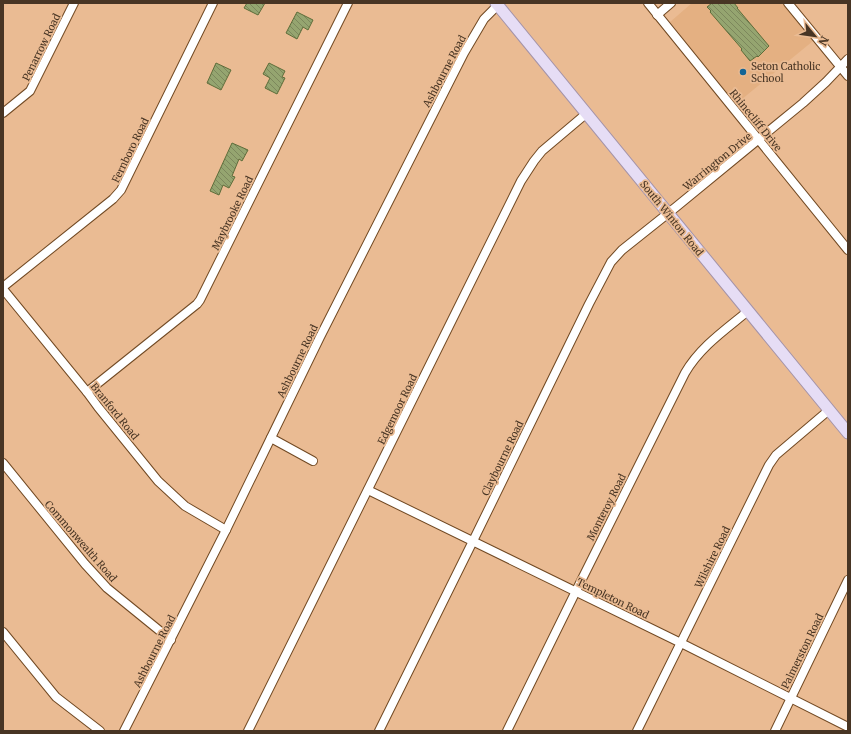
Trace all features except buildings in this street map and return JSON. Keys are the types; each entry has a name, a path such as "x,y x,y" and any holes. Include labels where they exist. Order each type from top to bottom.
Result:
{"main road":[{"name":"South Winton Road","path":"497,4 848,433"}],"street":[{"name":"Penarrow Road","path":"3,113 30,90 74,3"},
{"name":"Fernboro Road","path":"3,288 113,199 121,190 213,3"},
{"name":"Maybrooke Road","path":"87,392 197,304 200,300 348,3"},
{"name":"Rhinecliff Drive","path":"648,3 848,250"},
{"path":"657,15 671,3"},
{"path":"788,3 848,76"},
{"name":"Ashbourne Road","path":"124,731 171,640 320,337 464,52 484,19 497,4"},
{"name":"Warrington Drive","path":"668,213 803,103 848,59"},
{"name":"Edgemoor Road","path":"248,731 523,178 542,151 587,113"},
{"name":"Claybourne Road","path":"378,731 473,541 588,304 611,262 622,250 668,213"},
{"name":"Branford Road","path":"3,288 158,481 185,506 226,530"},
{"name":"Monteroy Road","path":"507,731 690,364 703,349 748,311"},
{"name":"Wilshire Road","path":"637,731 769,465 776,455 829,410"},
{"path":"271,438 312,461"},
{"name":"Commonwealth Road","path":"3,463 85,564 107,588 171,640"},
{"name":"Templeton Road","path":"368,490 576,591 848,727"},
{"name":"Palmerston Road","path":"774,731 848,580"},
{"path":"3,632 56,697 100,731"}],"shaded area":[{"name":"Seton Catholic School","path":"692,3 782,3 813,41 736,104 670,22"}],"place":[{"name":"Seton Catholic School","path":"743,72"}]}
